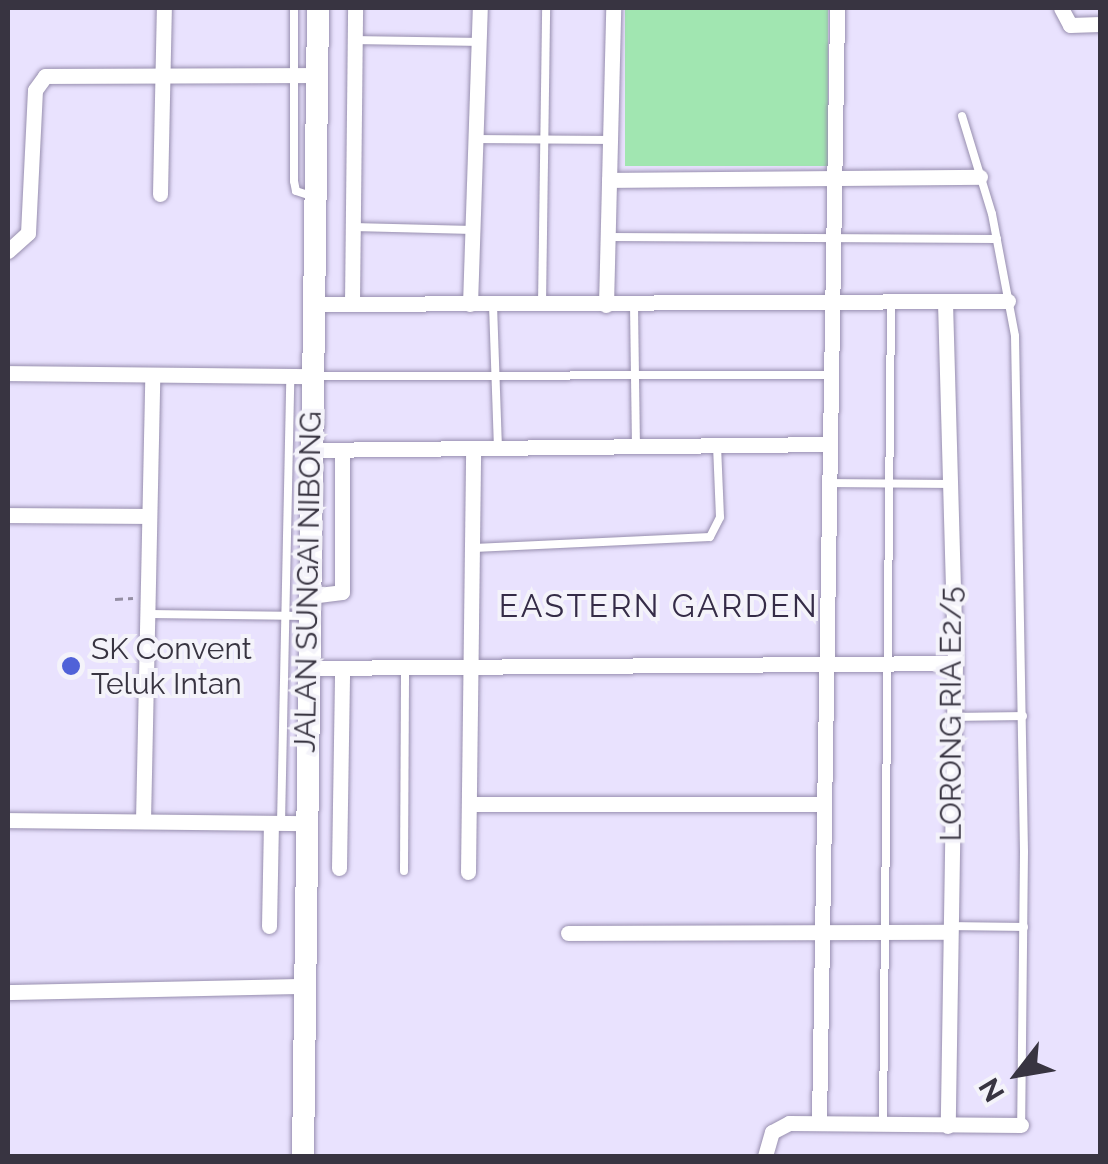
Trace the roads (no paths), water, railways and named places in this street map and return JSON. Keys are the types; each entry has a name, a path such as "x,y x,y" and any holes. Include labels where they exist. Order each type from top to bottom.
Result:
{"street":[{"path":"160,194 164,8"},
{"name":"JALAN SUNGAI NIBONG","path":"303,1156 303,986 286,823 308,668 302,609 312,450 300,376 312,304 314,196 306,76 318,8"},
{"path":"352,304 355,8"},
{"path":"470,304 480,8"},
{"path":"606,306 613,8"},
{"path":"819,1122 837,8"},
{"path":"1062,8 1070,25 1100,24"},
{"path":"8,251 28,232 37,84 58,73 306,76"},
{"path":"609,180 980,176"},
{"path":"312,304 606,306 1008,300"},
{"name":"LORONG RIA E2/5","path":"944,302 954,663 948,1126"},
{"path":"8,373 300,376"},
{"path":"143,822 146,516 152,376"},
{"path":"312,450 829,444"},
{"path":"302,609 342,592 342,450"},
{"path":"468,872 473,450"},
{"path":"8,515 146,516"},
{"path":"308,668 954,663"},
{"path":"339,868 342,669"},
{"path":"469,804 823,804"},
{"path":"8,820 286,823 269,926"},
{"path":"568,934 949,929"},
{"path":"8,992 303,986"},
{"path":"766,1156 772,1132 789,1123 1021,1125"}],"lane":[{"path":"294,8 306,76"},
{"path":"542,305 546,8"},
{"path":"355,40 479,42"},
{"path":"962,116 997,239 1019,400 1024,927 1021,1125"},
{"path":"476,139 610,140"},
{"path":"353,227 473,230"},
{"path":"608,237 997,239"},
{"path":"883,1124 891,664 891,302"},
{"path":"493,304 498,450"},
{"path":"634,305 636,448"},
{"path":"286,823 302,609 300,376 830,375"},
{"path":"474,548 710,537 720,517 718,446"},
{"path":"828,483 950,484"},
{"path":"145,606 302,609"},
{"path":"404,870 405,669"},
{"path":"953,717 1023,716"},
{"path":"949,929 1024,927"}],"place":[{"name":"SK Convent Teluk Intan","path":"71,666"}],"district":[{"name":"EASTERN GARDEN","path":"659,606"}]}
